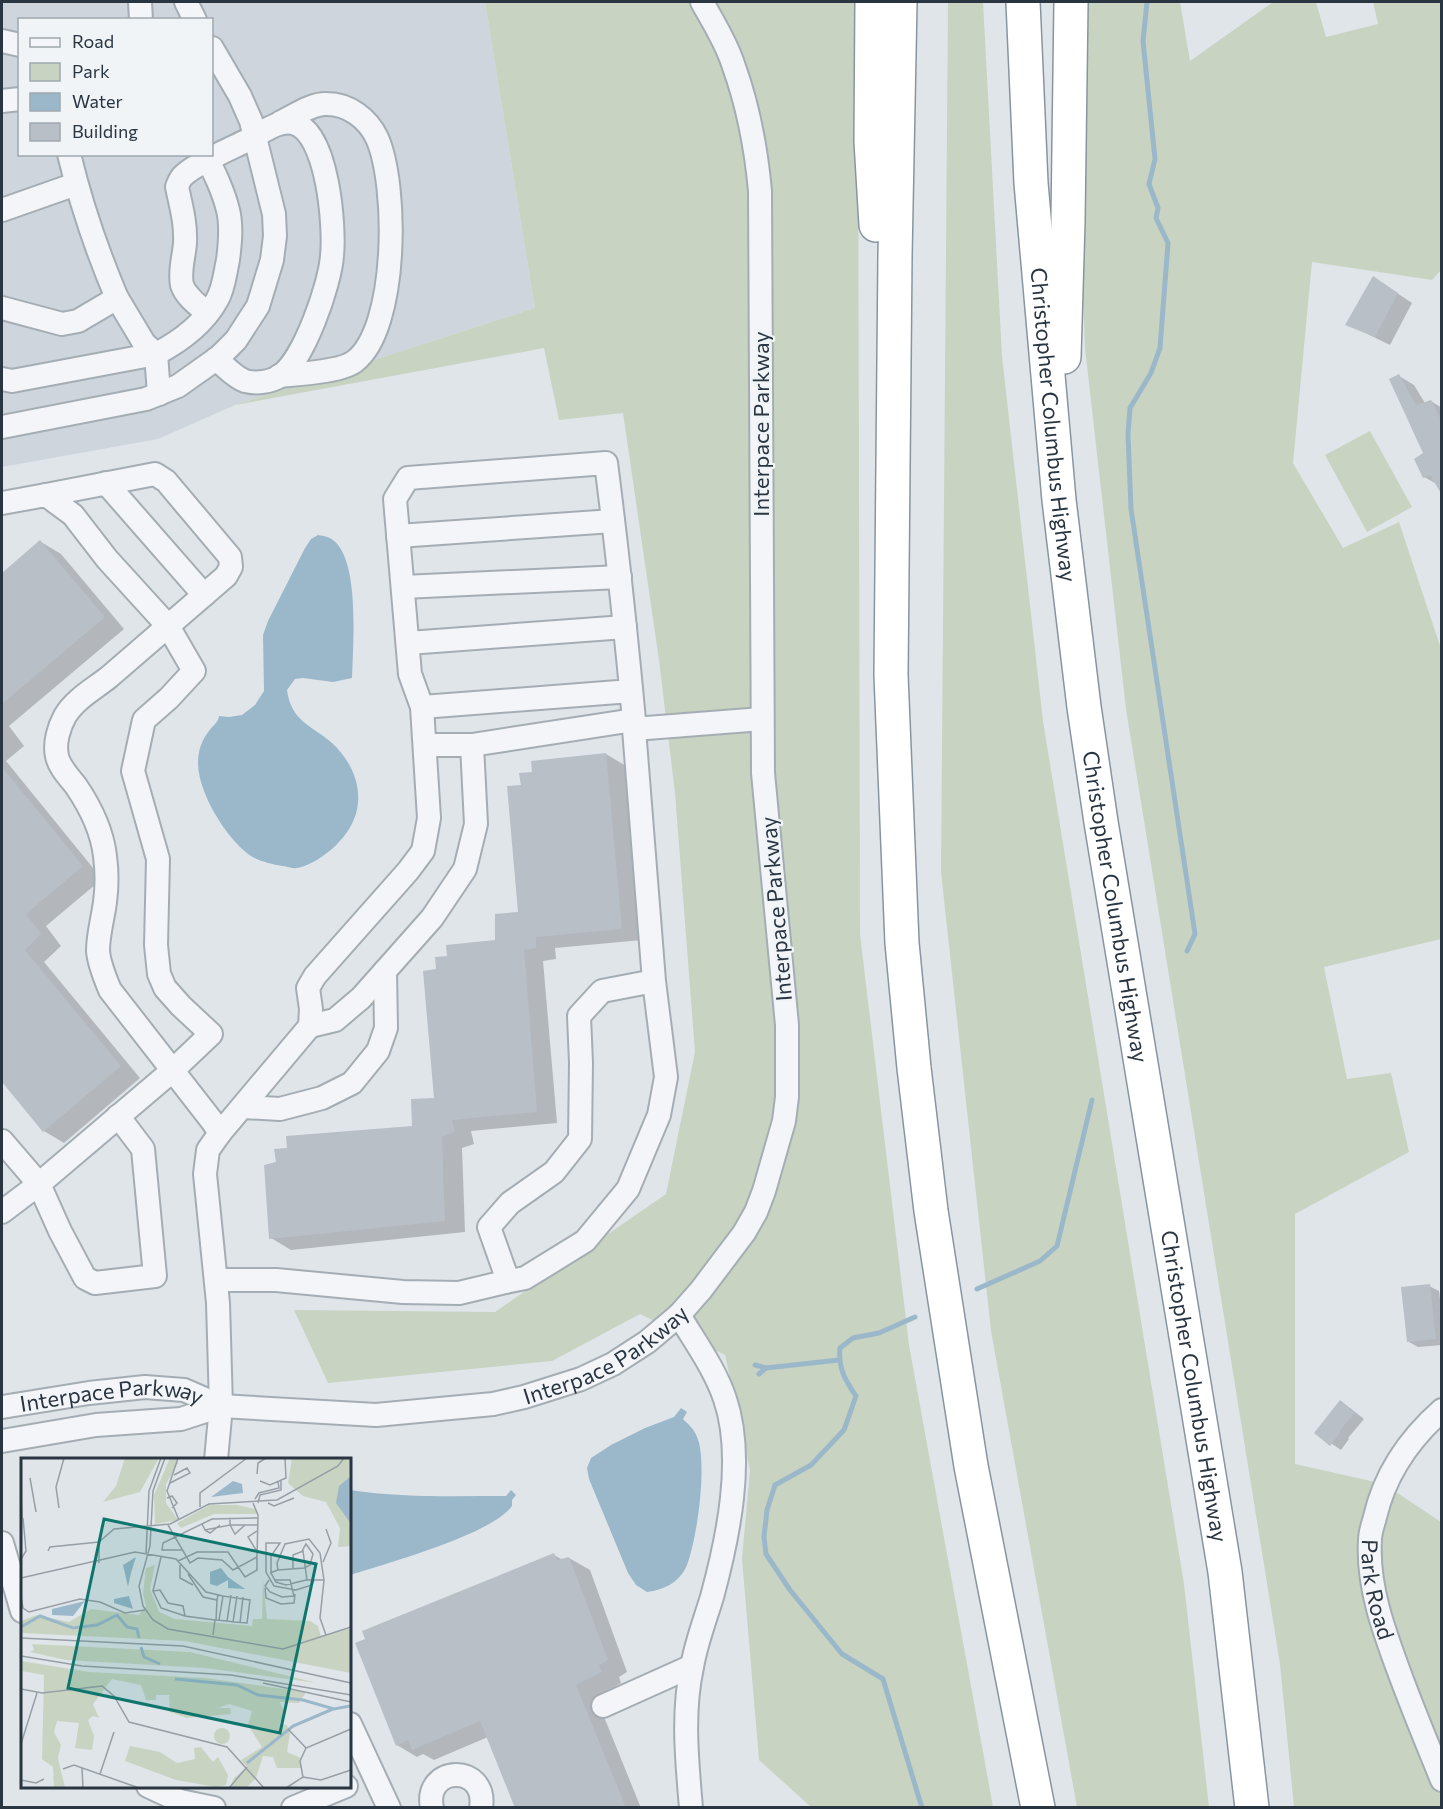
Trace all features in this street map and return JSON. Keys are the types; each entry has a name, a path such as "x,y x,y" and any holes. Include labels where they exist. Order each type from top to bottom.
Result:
{"highway":[{"path":"872,2 871,141 894,533"},
{"path":"900,2 891,675 902,943 931,1211 971,1466 1038,1808"},
{"name":"Christopher Columbus Highway","path":"1023,2 1031,183 1059,500 1084,707 1225,1572 1252,1808"},
{"path":"1059,500 1069,209 1071,2"}],"street":[{"path":"140,2 141,18"},
{"path":"186,2 194,18"},
{"name":"Interpace Parkway","path":"2,1407 89,1393 146,1387 184,1390 221,1406 376,1414 492,1404 524,1397 581,1379 603,1369 647,1342 679,1315 716,1272 752,1219 764,1191 784,1121 787,1097 787,1025 763,773 760,191 752,127 733,63 702,2"},
{"path":"2,41 18,45"},
{"path":"2,427 146,399 178,386 216,359 236,339 258,306 272,260 275,236 274,214 250,121 240,96 213,50"},
{"path":"2,101 18,99"},
{"path":"213,154 325,103 341,105 363,118 377,138 385,165 391,225 391,256 381,312 371,340 354,362 343,367 279,376 258,382 238,377 216,359"},
{"path":"279,376 295,360 311,329 332,258 333,222 329,191 312,136 303,127 294,123 281,122"},
{"path":"69,156 100,259 117,298 144,343 156,354 159,394"},
{"path":"2,379 12,381 156,354 174,345 197,327 218,299 231,242 229,212 222,189 206,157 184,174 177,187 185,227 181,272 183,287 190,298 207,313"},
{"path":"2,210 76,184"},
{"path":"2,308 62,324 78,321 117,298"},
{"path":"216,1280 276,1280 403,1292 459,1293 525,1278 585,1241 628,1190 659,1115 666,1077 654,981 625,627 606,463 408,478 395,499 410,674 422,707 429,818 423,851 315,976 308,988 311,1009 310,1026 219,1133 208,1150 206,1174 216,1280 221,1406 216,1458"},
{"path":"2,503 155,474 166,481 230,557 231,567 226,576 100,685 77,702 65,716 57,738 57,755 63,769 88,805 102,836 106,858 106,881 98,953 103,973 110,990 219,1133"},
{"path":"106,483 204,595"},
{"path":"2,1212 39,1184 212,1034 165,988 159,974 156,945 158,860 133,771 144,720 170,698 194,671 168,626 106,559 73,515 46,495"},
{"path":"398,536 613,521"},
{"path":"403,587 620,577"},
{"path":"408,643 625,627"},
{"path":"422,707 631,691"},
{"path":"425,745 472,745 634,724 762,719"},
{"path":"310,1026 335,1020 361,998 432,918 465,869 476,824 472,745"},
{"path":"243,1107 280,1109 322,1098 352,1083 378,1051 386,1028 385,971"},
{"path":"504,1282 506,1275 489,1227 510,1203 554,1172 580,1139 579,1016 602,991 654,981"},
{"path":"2,1141 39,1184 85,1278 95,1283 155,1276 143,1149 118,1116"},
{"path":"679,1315 713,1371 726,1399 732,1429 734,1477 721,1560 692,1666 686,1721 691,1808"},
{"name":"Interpace Parkway","path":"2,1441 96,1425 181,1419 221,1406"},
{"name":"Park Road","path":"1442,1410 1430,1420 1406,1449 1390,1473 1379,1500 1370,1537 1369,1565 1389,1643 1442,1780"},
{"path":"2,1543 21,1608"},
{"path":"603,1706 692,1666"},
{"path":"351,1726 389,1808"},
{"path":"351,1785 374,1774"},
{"path":"432,1808 431,1794 434,1786 446,1776 454,1774 462,1775 476,1783 482,1798 481,1808"},
{"path":"152,1788 180,1801 203,1807"},
{"path":"293,1808 343,1788"}],"shaded area":[{"path":"2,2 485,2 535,308 235,405 158,439 2,467"}],"green space":[{"path":"485,2 855,2 858,51 860,934 909,1345 993,1807 811,1807 759,1760 742,1559 750,1470 725,1355 640,1314 552,1361 328,1383 294,1310 495,1312 666,1194 695,1052 675,793 659,660 623,413 559,420 544,348 235,405 535,308"},
{"path":"948,2 983,2 1002,356 1043,721 1184,1584 1209,1807 1077,1807 991,1331 941,872"},
{"path":"1072,2 1180,2 1190,61 1273,2 1316,2 1326,37 1378,24 1373,2 1441,2 1441,270 1432,280 1312,262 1293,463 1343,548 1399,522 1441,649 1441,939 1324,967 1347,1079 1391,1073 1409,1152 1295,1214 1295,1464 1384,1484 1441,1522 1441,1807 1294,1807 1280,1664 1126,709 1085,348"},
{"path":"1370,431 1412,507 1367,532 1325,455"}],"water":[{"path":"318,535 336,543 345,557 349,572 354,629 352,678 333,682 295,679 287,690 297,716 332,743 344,756 355,778 358,803 351,825 334,847 313,862 293,868 256,859 231,837 208,801 199,776 198,759 202,742 219,716 242,715 255,705 264,691 263,635 305,548 311,539"},
{"path":"681,1408 687,1412 683,1419 695,1432 700,1449 700,1501 694,1538 687,1565 680,1576 665,1587 647,1592 636,1585 628,1573 589,1479 587,1468 591,1458 611,1445 674,1417"},
{"path":"351,1490 408,1495 506,1496 511,1490 516,1495 512,1500 512,1506 501,1517 484,1527 412,1556 351,1575"}],"building":[{"path":"1373,276 1398,293 1375,337 1345,325"},
{"path":"1399,374 1416,405 1431,400 1442,422 1442,495 1430,475 1423,478 1414,459 1423,453 1389,379"},
{"path":"40,540 105,617 2,704 2,573"},
{"path":"606,753 622,929 536,937 536,948 524,950 537,1112 452,1120 455,1132 442,1137 445,1221 269,1239 264,1165 276,1162 274,1149 287,1148 286,1136 412,1126 411,1099 434,1098 423,971 436,969 435,957 447,956 446,945 495,940 495,914 518,912 507,786 521,785 519,773 532,772 531,761"},
{"path":"2,767 83,866 26,914 41,934 25,950 121,1066 43,1132 2,1082"},
{"path":"1430,1284 1436,1339 1407,1342 1401,1287"},
{"path":"1340,1400 1355,1412 1330,1446 1314,1433"},
{"path":"554,1553 557,1560 569,1557 608,1660 599,1665 602,1672 576,1685 626,1808 515,1808 480,1721 412,1750 408,1740 396,1746 355,1643 365,1639 362,1631"}],"waterway":[{"path":"1147,2 1143,41 1155,159 1149,184 1158,208 1156,218 1168,243 1160,348 1151,373 1130,408 1128,434 1131,509 1195,934 1187,951"},
{"path":"977,1289 1040,1261 1057,1246 1092,1100"},
{"path":"915,1317 879,1333 853,1338 840,1348 843,1374 856,1396 844,1430 811,1465 775,1485 767,1510 764,1537 766,1554 790,1590 842,1654 883,1679 922,1808"},
{"path":"759,1374 766,1368 839,1360"},
{"path":"755,1365 766,1368"}]}
